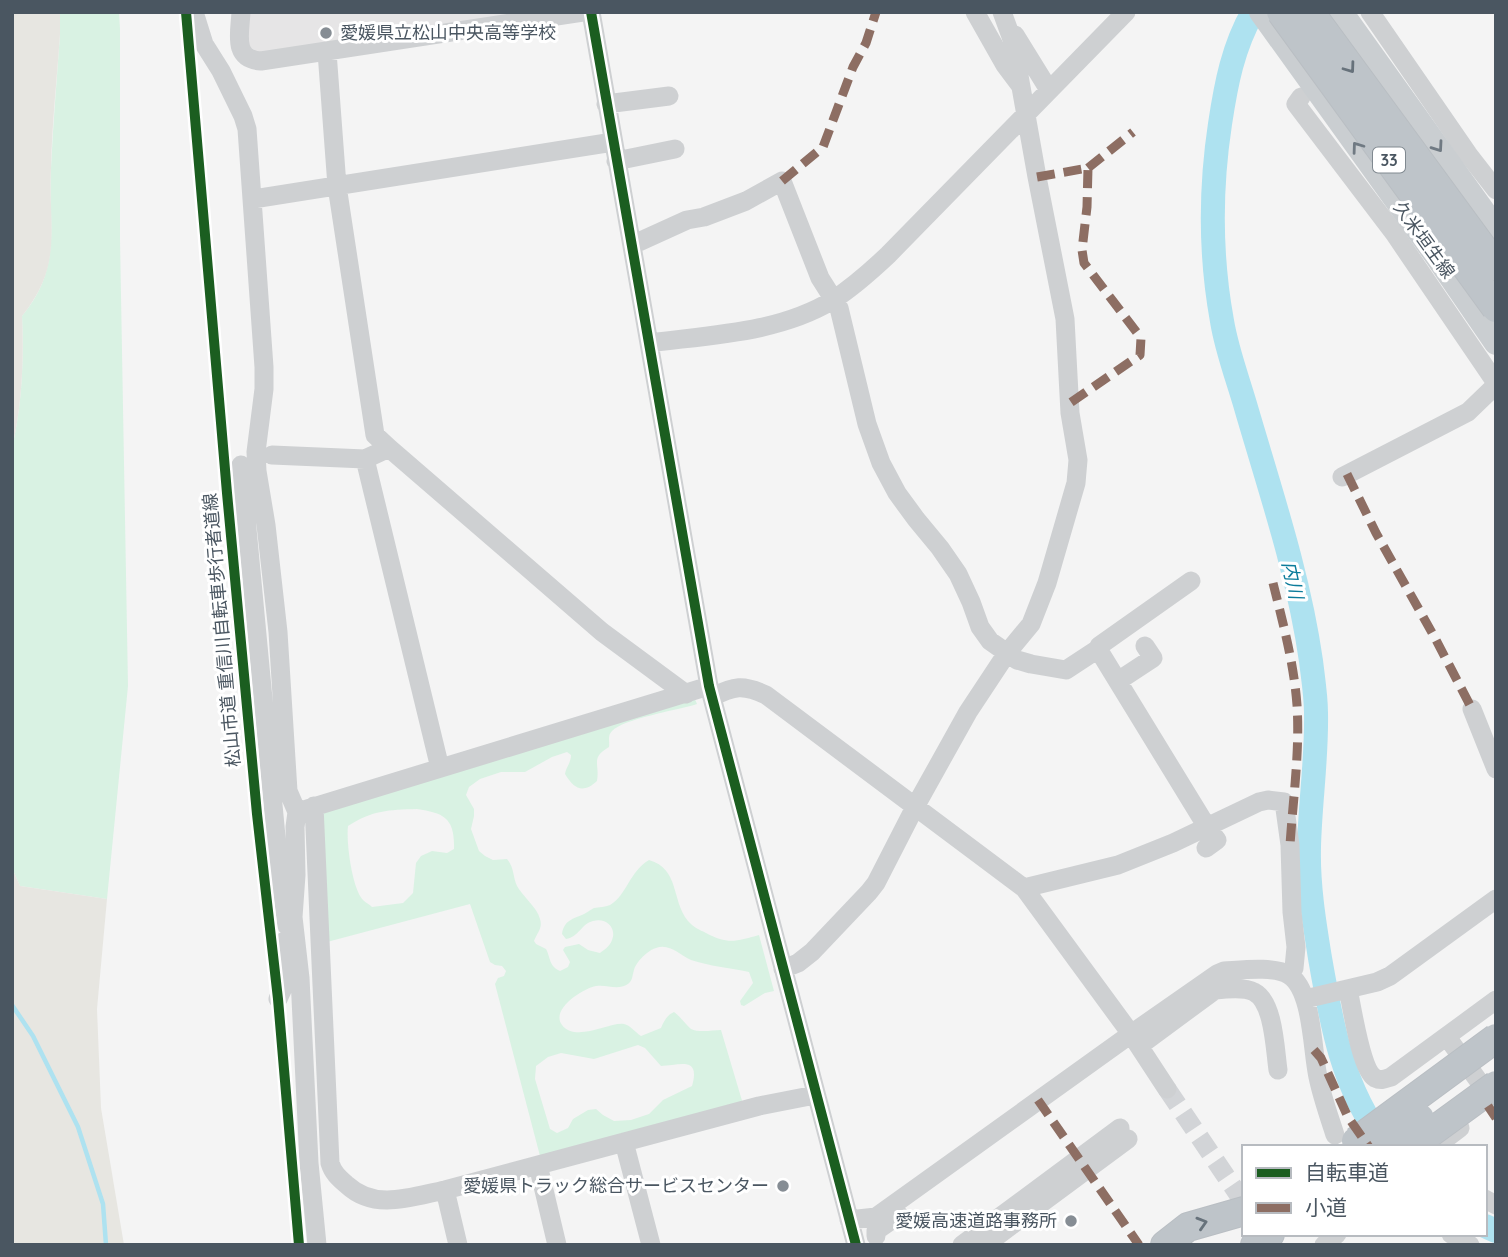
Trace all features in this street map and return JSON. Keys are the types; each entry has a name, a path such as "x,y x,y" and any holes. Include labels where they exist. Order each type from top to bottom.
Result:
{"highway":[{"name":"33","path":"1310,12 1496,266"},
{"name":"33","path":"1280,24 1496,308"},
{"path":"1359,1140 1431,1065 1496,1018"},
{"path":"1359,1140 1496,1038"},
{"path":"1359,1140 1496,1062"},
{"path":"1414,1145 1495,1095"},
{"path":"1165,1245 1188,1227 1242,1212"}],"main road":[{"name":"久米垣生線","path":"1261,12 1280,24 1496,343"},
{"path":"1341,12 1496,229"}],"street":[{"path":"194,12 204,44 247,129 264,367 256,452 257,471 278,632 288,791 306,809 330,1163 333,1172 357,1194 376,1200 407,1198 759,1106 816,1095"},
{"path":"241,12 239,44 242,52 248,59 261,61 583,12"},
{"path":"590,12 711,692 855,1242 877,1240 876,1231 919,1200"},
{"path":"975,12 1005,65 1023,88"},
{"path":"649,343 771,325 806,313 834,299 888,255 1126,12"},
{"path":"1370,12 1496,190"},
{"path":"783,969 812,953 876,883 968,712 1007,653 1031,624 1067,519 1076,483 1078,460 1070,413 1065,318 1037,177 1023,88 1005,17"},
{"path":"1005,17 1049,90"},
{"path":"327,52 337,186 375,435 603,632 686,694"},
{"path":"606,104 669,96"},
{"path":"1301,97 1296,104 1394,233 1496,384 1468,412 1342,477"},
{"path":"253,200 337,186 614,152 675,149"},
{"path":"632,245 687,220 705,218 746,201 782,181 820,278 834,299 841,317 867,425 881,463 897,493 958,574 990,641 1017,660 1066,670 1191,581"},
{"path":"272,455 365,459 389,448"},
{"path":"365,459 440,768"},
{"path":"241,465 278,858 300,978 309,1163 317,1245"},
{"path":"1118,681 1153,658 1145,646"},
{"path":"1098,649 1217,840 1206,849"},
{"path":"278,999 283,988 296,875 295,827 306,809 686,694 747,687 766,695 1024,888 1135,1040 1167,1089"},
{"path":"1472,709 1496,769"},
{"path":"1024,888 1118,865 1259,802 1284,802 1290,845 1296,947 1294,968 1290,976"},
{"path":"1309,999 1377,982 1401,969 1496,899"},
{"path":"1135,1040 1224,971 1276,971 1290,976 1309,999 1317,1076 1359,1140"},
{"path":"849,1220 876,1217 1135,1040 1215,990 1228,988 1254,992 1263,1001 1270,1014 1278,1070"},
{"path":"1345,990 1368,1070 1374,1078 1383,1080 1391,1077 1496,1000"},
{"path":"1437,1145 1495,1095 1447,1037"},
{"path":"962,1245 1124,1133 985,1245"},
{"path":"624,1142 651,1245"},
{"path":"537,1165 557,1245"},
{"path":"444,1190 458,1245"},
{"path":"1454,1236 1470,1245"}],"shaded area":[{"name":"愛媛県立松山中央高等学校","path":"247,12 556,12 257,53 244,41"}],"green space":[{"path":"60,12 119,12 120,29 120,239 128,686 107,899 20,886 12,868 12,448 22,383 22,316 35,298 43,280 51,245 51,168"},
{"path":"694,697 697,704 638,719 612,731 609,747 600,754 597,761 597,781 587,788 575,786 565,774 571,758 567,752 525,772 501,772 480,779 469,787 466,795 474,809 471,829 479,851 493,860 507,859 517,886 536,910 541,922 534,941 546,949 552,964 560,971 568,967 570,962 563,950 565,947 579,944 600,953 610,944 613,936 612,928 606,922 598,920 566,939 562,934 567,923 594,908 608,906 616,901 637,871 649,860 666,870 683,913 694,927 727,940 759,935 774,991 765,993 744,1006 740,1001 753,983 749,972 698,962 670,948 661,947 649,951 640,960 628,984 620,987 596,986 584,991 564,1006 560,1019 562,1025 575,1032 624,1024 641,1036 661,1028 666,1018 674,1012 691,1029 721,1030 743,1104 540,1156 495,984 506,971 502,966 490,962 470,904 327,942 323,809","holes":["417,809 441,815 446,819 452,830 454,849 447,853 432,851 421,856 416,863 413,893 403,903 372,907 359,894 353,876 348,826 381,812","638,1045 645,1048 661,1066 691,1066 694,1076 692,1086 663,1100 649,1114 631,1120 614,1121 596,1109 588,1110 573,1119 568,1128 557,1133 550,1129 535,1079 536,1066 548,1057 561,1053 594,1059"]}],"sand":[{"path":"12,12 60,12 60,34 52,151 51,245 44,279 22,316 22,383 12,448"},
{"path":"12,868 20,886 107,899 97,1009 101,1108 124,1245 12,1245"}],"waterway":[{"name":"内川","path":"1253,12 1231,66 1217,149 1213,198 1215,272 1224,333 1292,566 1311,661 1316,700 1316,730 1309,875 1329,1007 1349,1078 1371,1123 1385,1143"},
{"path":"12,1005 33,1036 78,1127 103,1204 106,1245"},
{"name":"内川","path":"1487,1227 1496,1231"}],"tunnel":[{"path":"1167,1089 1242,1200"}],"marked path":[{"path":"782,181 823,147 876,12"},
{"path":"1088,168 1133,132"},
{"path":"1037,177 1088,168 1082,250 1084,263 1141,338 1140,355 1070,403"},
{"path":"1347,474 1376,533 1472,709"},
{"path":"1273,583 1291,659 1297,705 1297,757 1290,845"},
{"path":"1314,1050 1321,1058 1348,1117 1368,1145"},
{"path":"1038,1100 1139,1245"},
{"path":"1488,1106 1496,1118"}],"cycle path":[{"name":"松山市道 重信川自転車歩行者道線","path":"186,12 227,493 257,814 278,999 299,1245"},
{"path":"591,12 709,686 856,1245"}],"place":[{"name":"愛媛県立松山中央高等学校","path":"326,33"},
{"name":"愛媛県トラック総合サービスセンター","path":"783,1186"},
{"name":"愛媛高速道路事務所","path":"1071,1221"}]}
